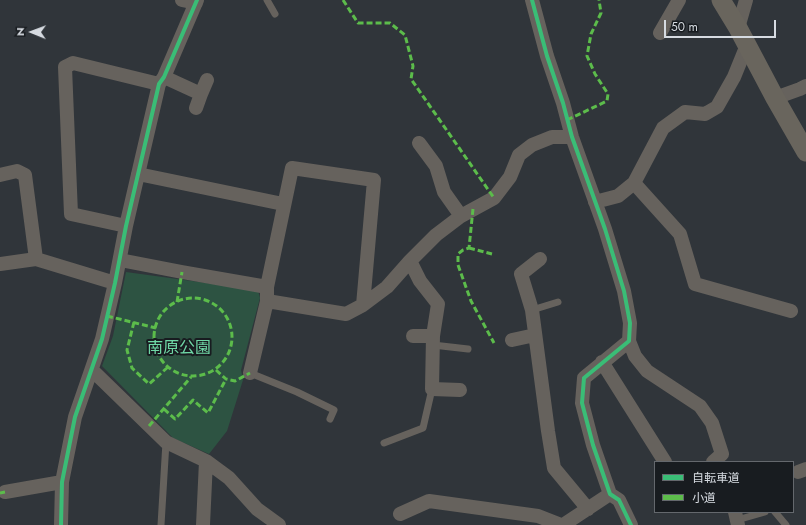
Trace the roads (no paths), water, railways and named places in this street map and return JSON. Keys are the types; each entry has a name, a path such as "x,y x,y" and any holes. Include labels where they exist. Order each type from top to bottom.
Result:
{"main road":[{"path":"721,0 806,152"}],"street":[{"path":"61,525 62,482 75,417 102,339 138,174 162,80 196,2 182,0"},
{"path":"532,0 547,56 563,103 572,137 606,229 624,291 630,324 628,341 635,356 647,372 700,406 712,423 722,454 714,461"},
{"path":"660,33 679,0"},
{"path":"738,28 746,0"},
{"path":"595,202 618,196 634,184 663,128 685,112 705,114 718,107 734,77 747,45"},
{"path":"126,226 71,214 65,67 73,63 162,80 201,94"},
{"path":"196,108 207,80"},
{"path":"775,98 806,86"},
{"path":"267,301 346,314 387,287 410,260 436,235 461,216 494,198 510,177 519,156 532,144 552,137 572,137"},
{"path":"419,143 436,166 444,192 461,216"},
{"path":"250,373 267,301 267,286 292,168 374,180 363,304"},
{"path":"0,176 17,171 25,175 36,259"},
{"path":"138,174 284,204"},
{"path":"634,184 680,234 695,284 791,311"},
{"path":"0,264 36,259 115,283"},
{"path":"540,259 520,274 532,310 554,468 588,509"},
{"path":"120,260 267,286"},
{"path":"410,260 420,280 438,304 433,340 432,389 460,390"},
{"path":"512,340 535,335"},
{"path":"413,336 433,340"},
{"path":"628,341 584,378 582,403 593,445 610,494 618,500 630,525"},
{"path":"602,362 664,461"},
{"path":"92,370 166,442 206,461 229,478 257,509 279,525"},
{"path":"203,525 206,461"},
{"path":"5,492 62,482"},
{"path":"400,514 429,501 538,516 562,525 610,494"}],"lane":[{"path":"267,0 275,14"},
{"path":"532,310 558,302"},
{"path":"433,340 468,349"},
{"path":"250,373 297,392 334,410 330,419"},
{"path":"384,443 423,428 432,389"},
{"path":"161,525 166,442"},
{"path":"737,519 761,513"},
{"path":"776,513 786,525"}],"park label":[{"name":"南原公園","path":"179,349"}]}
